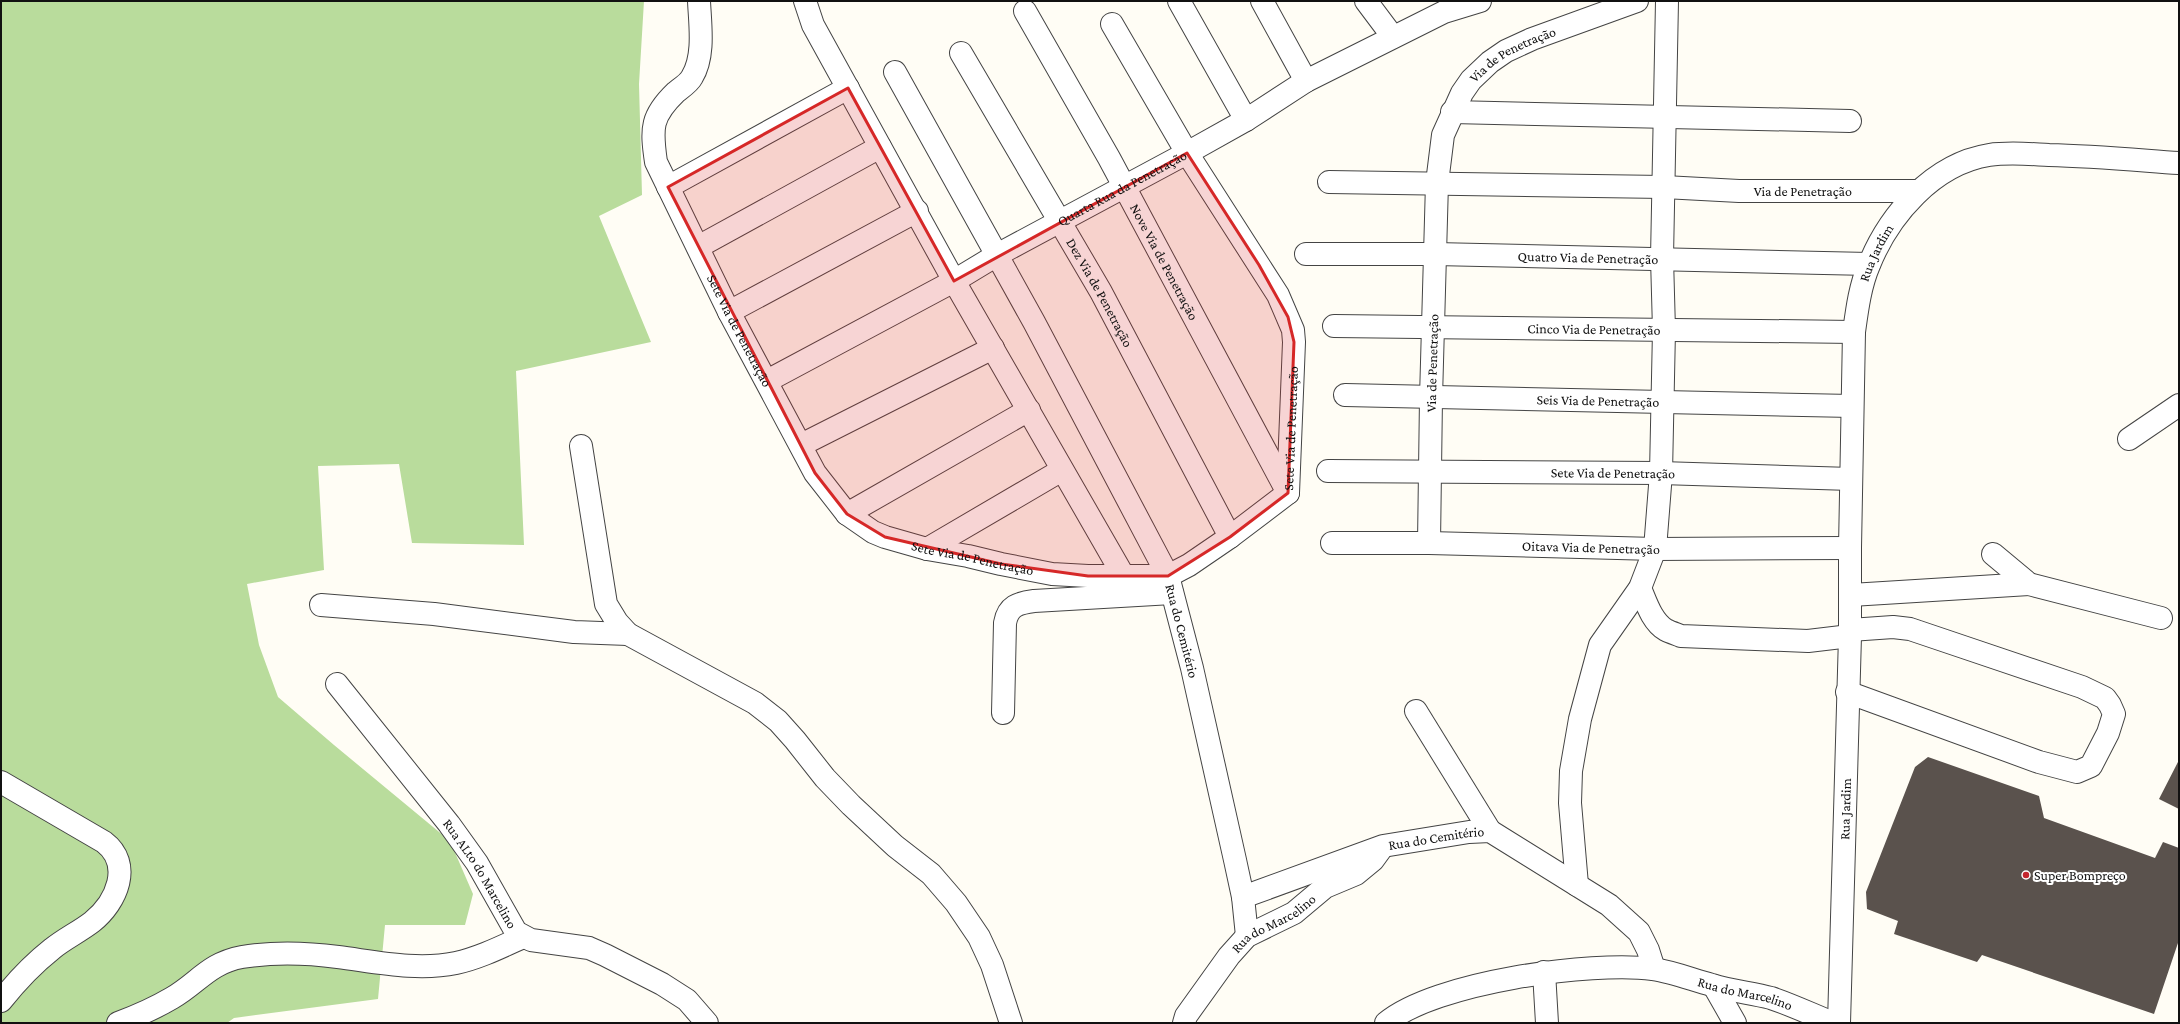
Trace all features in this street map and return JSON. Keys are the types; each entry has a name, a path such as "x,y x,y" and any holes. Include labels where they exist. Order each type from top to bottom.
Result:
{"street":[{"name":"Sete Via de Penetração","path":"699,1 698,63 692,78 661,107 654,124 652,138 656,162 729,312 815,473 847,514 873,532 927,549 1052,574 1088,576 1123,575 1170,585 1288,493 1295,355 1293,330 1278,295 1186,153 1112,24"},
{"path":"805,1 813,25 917,211 954,281 1123,575"},
{"path":"1179,1 1246,120"},
{"path":"1262,1 1306,81"},
{"path":"1366,1 1393,36"},
{"name":"Quarta Rua da Penetração","path":"767,381 954,281 997,255 1246,120 1306,81 1393,36 1444,12 1480,1"},
{"name":"Via de Penetração","path":"1430,543 1431,398 1437,183 1443,135 1452,112 1471,80 1490,62 1532,39 1635,1"},
{"path":"1577,885 1570,803 1571,771 1580,719 1600,645 1640,588 1655,548 1660,473 1664,330 1662,258 1667,1"},
{"name":"Nove Via de Penetração","path":"1025,11 1109,158 1288,493"},
{"name":"Dez Via de Penetração","path":"961,53 1102,292 1230,537"},
{"name":"Rua do Cemitério","path":"895,72 997,255 1170,585 1192,668 1243,897 1247,936"},
{"path":"668,187 848,88"},
{"path":"1452,112 1850,121"},
{"path":"698,247 880,147"},
{"name":"Rua Jardim","path":"1839,1023 1850,633 1854,332 1859,298 1869,264 1889,226 1918,191 1952,168 1989,155 2010,153 2069,155 2179,163"},
{"name":"Via de Penetração","path":"1329,182 1664,187 1739,191 1918,191"},
{"path":"729,312 917,211"},
{"name":"Quatro Via de Penetração","path":"1306,254 1435,254 1662,258 1869,264"},
{"name":"Cinco Via de Penetração","path":"1334,326 1854,332"},
{"path":"801,445 993,348"},
{"name":"Seis Via de Penetração","path":"1345,395 1852,406"},
{"path":"2129,439 2179,405"},
{"path":"847,514 1029,410"},
{"path":"581,446 606,604 614,618 628,634 755,703 795,740 825,778 851,805 895,846 931,874 956,903 979,937 992,964 1011,1023"},
{"path":"927,549 1062,470"},
{"name":"Sete Via de Penetração","path":"1328,471 1660,473 1851,479"},
{"name":"Oitava Via de Penetração","path":"1332,543 1430,543 1655,548 1850,548"},
{"path":"1993,554 2029,584"},
{"path":"1850,595 2029,584 2161,618"},
{"path":"1003,714 1005,623 1008,611 1016,604 1034,600 1170,585"},
{"path":"1640,588 1647,606 1665,630 1681,636 1808,641 1894,627 1910,629 2082,687 2105,698 2114,714 2108,733 2091,766 2077,772 2039,762 1848,692"},
{"path":"321,605 434,614 574,632 628,634"},
{"name":"Rua ALto do Marcelino","path":"337,684 449,824 484,876 512,926 523,937 539,942 589,948 605,955 662,984 687,1000 707,1023"},
{"path":"1416,711 1490,831"},
{"path":"1,782 110,846 118,858 120,872 117,889 102,912 92,922 52,948 16,983 1,1001"},
{"name":"Rua do Cemitério","path":"1243,897 1383,846 1468,832 1490,831 1609,905 1629,921 1639,932 1648,950 1654,969"},
{"name":"Rua do Marcelino","path":"1184,1023 1186,1016 1229,956 1247,936 1294,913 1325,887 1365,868 1383,846"},
{"path":"118,1023 143,1013 174,997 202,974 228,961 242,958 297,954 338,957 405,966 438,965 472,959 523,937"},
{"name":"Rua do Marcelino","path":"1386,1023 1407,1011 1451,993 1476,986 1544,972 1587,969 1654,969 1714,986 1772,998 1834,1023"},
{"path":"1544,972 1547,1023"},
{"path":"1714,986 1735,1023"}],"highlighted area":[{"path":"848,88 954,281 1187,153 1259,265 1288,317 1294,342 1293,397 1288,493 1230,537 1168,576 1088,576 1001,564 885,537 847,514 815,473 668,187"}],"green space":[{"path":"1,1 644,1 639,84 642,195 599,216 651,342 516,371 524,545 412,543 399,464 318,466 324,570 247,584 259,645 278,697 450,841 473,894 465,925 385,925 378,999 234,1018 227,1023 1,1023"}],"building":[{"name":"Super Bompreço","path":"1928,757 2039,796 2044,818 2155,858 2163,842 2179,848 2179,940 2154,1014 1982,955 1977,962 1894,934 1898,921 1867,909 1866,892 1915,767"},
{"path":"2179,760 2179,809 2159,799"}],"place":[{"name":"Super Bompreço","path":"2026,875"}]}
